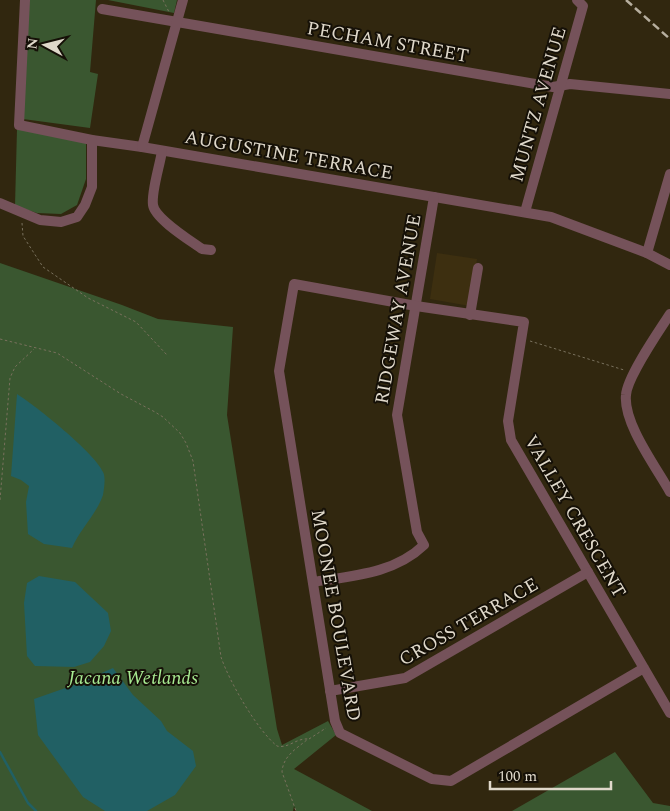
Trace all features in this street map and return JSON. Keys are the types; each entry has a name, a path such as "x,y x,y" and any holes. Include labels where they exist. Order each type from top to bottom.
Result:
{"street":[{"name":"AUGUSTINE TERRACE","path":"25,0 19,125 92,140 551,217 647,253 670,265"},
{"path":"142,147 174,19 183,0"},
{"name":"MUNTZ AVENUE","path":"525,212 562,86 580,3"},
{"name":"PECHAM STREET","path":"102,9 174,19 553,87 570,84 670,94"},
{"path":"0,203 40,220 61,222 77,217 85,205 92,187 92,140"},
{"path":"162,151 152,206 159,216 202,250 211,250"},
{"path":"647,253 670,174"},
{"name":"RIDGEWAY AVENUE","path":"313,582 376,572 402,560 424,545 417,532 397,415 434,197"},
{"path":"416,306 470,315 478,268"},
{"name":"MOONEE BOULEVARD","path":"416,306 294,284 279,370 335,721 340,733 432,779 451,781 644,668"},
{"path":"670,314 630,381 626,394 626,412 631,425 670,492"},
{"name":"VALLEY CRESCENT","path":"470,315 524,322 508,421 511,440 670,713"},
{"name":"CROSS TERRACE","path":"330,691 405,678 588,572"}],"path":[{"path":"163,0 174,19"},
{"path":"21,212 23,236 42,268 88,298 136,322 167,355"},
{"path":"0,339 56,353 121,394 163,417 180,434 186,443 192,461 221,656 226,674 267,737 277,746 285,747 301,739 308,739"},
{"path":"529,340 626,371"},
{"path":"0,500 10,378 15,367 35,348"},
{"path":"296,811 282,772 282,766 288,756 308,739 327,727"}],"shaded area":[{"path":"437,253 477,259 470,306 430,299"}],"green space":[{"path":"29,0 96,0 90,72 98,74 90,128 23,119"},
{"path":"108,0 177,0 174,13"},
{"path":"17,129 86,143 86,179 77,205 61,214 37,213 15,206"},
{"name":"Jacana Wetlands","path":"0,263 158,319 233,327 227,415 277,729 282,745 328,721 336,735 294,769 372,811 296,811 294,806 293,811 0,811"},
{"path":"615,752 653,803 670,806 670,811 512,811"}],"water":[{"path":"17,394 50,419 89,453 104,474 104,490 100,502 72,548 44,544 28,534 26,502 29,486 11,476"},
{"path":"39,576 75,582 108,613 111,631 104,646 90,662 74,667 35,666 27,656 24,603 27,583"},
{"path":"113,668 133,695 161,721 167,731 193,751 196,766 175,795 147,811 105,811 83,797 38,735 34,699 74,685"}],"waterway":[{"path":"0,752 28,803 36,811"}],"railway":[{"path":"626,0 670,39"}]}
